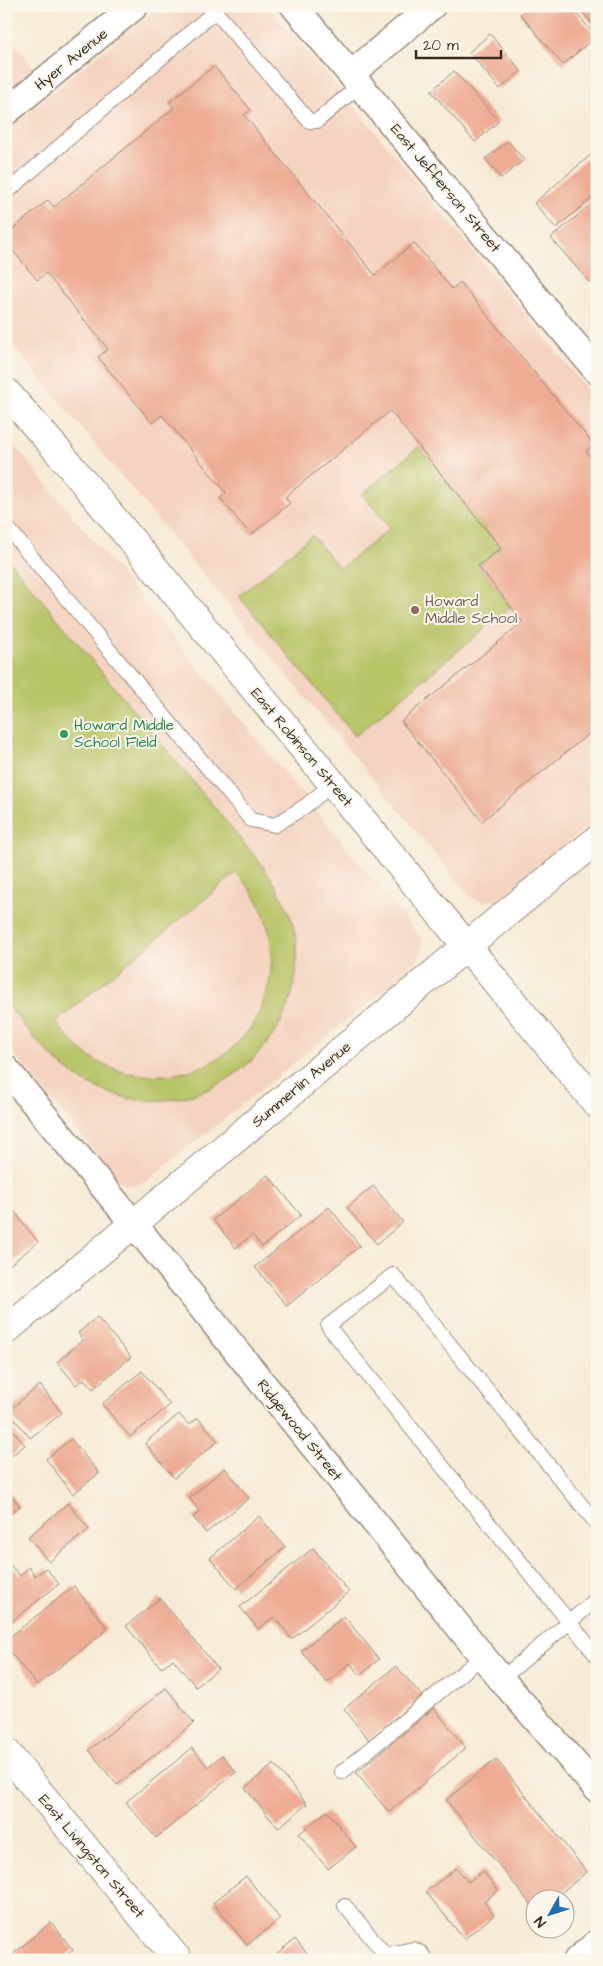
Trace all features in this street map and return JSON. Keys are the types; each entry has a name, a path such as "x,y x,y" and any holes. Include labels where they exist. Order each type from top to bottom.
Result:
{"street":[{"name":"Hyer Avenue","path":"6,112 135,6"},
{"name":"East Jefferson Street","path":"294,6 597,371"},
{"path":"356,79 432,6"},
{"name":"East Robinson Street","path":"6,392 597,1104"},
{"name":"Summerlin Avenue","path":"6,1330 597,840"},
{"name":"Ridgewood Street","path":"6,1069 501,1678 597,1789"},
{"name":"East Livingston Street","path":"6,1752 178,1960"},
{"path":"577,1960 597,1943"}],"lane":[{"path":"6,193 215,11 309,121 317,122 356,79"},
{"path":"6,526 251,820 274,825 304,808 333,784"},
{"path":"597,1524 393,1275 328,1326 597,1656"},
{"path":"501,1678 597,1599"},
{"path":"342,1772 483,1656"},
{"path":"345,1906 384,1953 390,1954 413,1949 421,1953 426,1960"}],"shaded area":[{"name":"Howard Middle School","path":"158,6 267,6 335,83 597,401 597,819 497,900 483,902 472,898 6,337 6,130"},
{"path":"6,33 42,77 6,106"},
{"path":"6,435 422,939 421,953 414,966 399,979 145,1182 135,1185 125,1184 117,1179 6,1045"}],"green space":[{"path":"419,447 501,548 478,566 511,607 355,736 239,596 312,535 340,569 390,528 362,494"},
{"name":"Howard Middle School FIeld","path":"6,557 258,860 279,891 289,913 296,937 297,949 293,988 280,1022 260,1052 233,1076 201,1092 166,1100 130,1098 93,1086 79,1079 45,1049 6,1003","holes":["236,873 253,892 264,914 270,938 272,963 268,988 260,1011 247,1033 229,1051 199,1068 182,1073 164,1075 129,1073 112,1068 90,1057 74,1044 56,1022"]}],"building":[{"path":"529,6 570,6 596,36 563,65 520,14"},
{"path":"577,6 597,6 597,29"},
{"path":"490,34 521,71 500,89 469,52"},
{"name":"Howard Middle School","path":"214,66 251,110 244,115 375,275 414,243 452,289 460,282 594,445 586,451 597,465 597,701 592,704 597,709 597,727 482,821 401,721 523,622 478,566 501,548 390,411 285,497 290,503 251,535 220,498 226,493 162,415 152,423 98,357 108,349 46,273 37,280 6,242 6,235 48,200 54,207 174,108 169,102"},
{"path":"454,71 499,121 475,142 431,91"},
{"path":"508,141 524,160 501,178 485,159"},
{"path":"593,153 597,158 597,194 556,228 534,203"},
{"path":"597,199 597,275 589,282 551,238"},
{"path":"268,1175 301,1215 262,1247 252,1235 236,1248 213,1220"},
{"path":"373,1186 403,1222 377,1244 347,1208"},
{"path":"329,1207 360,1246 287,1306 255,1267"},
{"path":"13,1210 38,1242 6,1268 6,1215"},
{"path":"97,1317 131,1357 93,1389 84,1379 76,1385 57,1362 83,1340 78,1333"},
{"path":"142,1371 170,1405 130,1437 102,1404"},
{"path":"40,1385 62,1413 30,1438 8,1411"},
{"path":"179,1414 189,1425 198,1418 218,1441 174,1478 145,1443"},
{"path":"6,1422 25,1445 6,1460"},
{"path":"71,1439 99,1473 73,1494 46,1459"},
{"path":"225,1468 249,1498 206,1533 193,1517 200,1512 189,1498"},
{"path":"6,1488 20,1506 6,1517"},
{"path":"68,1503 89,1529 49,1562 28,1537"},
{"path":"259,1516 285,1547 236,1589 210,1558"},
{"path":"313,1548 349,1592 292,1639 274,1617 258,1629 240,1607"},
{"path":"11,1566 20,1576 29,1567 35,1576 46,1568 59,1584 6,1626 6,1569"},
{"path":"74,1586 108,1629 37,1685 6,1647 6,1640"},
{"path":"160,1598 218,1669 196,1687 173,1659 161,1668 126,1626"},
{"path":"344,1616 379,1659 360,1675 350,1663 327,1683 301,1651"},
{"path":"396,1666 422,1696 369,1740 344,1709"},
{"path":"166,1688 194,1723 117,1785 89,1750"},
{"path":"434,1708 466,1748 389,1812 356,1773"},
{"path":"192,1748 208,1767 222,1755 236,1772 156,1838 126,1802"},
{"path":"496,1759 587,1872 567,1888 526,1888 526,1899 446,1800"},
{"path":"274,1764 307,1804 278,1828 245,1788"},
{"path":"327,1811 356,1847 328,1869 299,1834"},
{"path":"456,1868 468,1882 483,1871 498,1890 484,1902 494,1915 464,1939 426,1892"},
{"path":"246,1876 280,1919 247,1945 213,1903"},
{"path":"51,1922 73,1950 61,1960 6,1960"},
{"path":"295,1939 312,1960 269,1960"}],"place":[{"name":"Howard Middle School","path":"415,610"},
{"name":"Howard Middle School FIeld","path":"64,734"}]}
